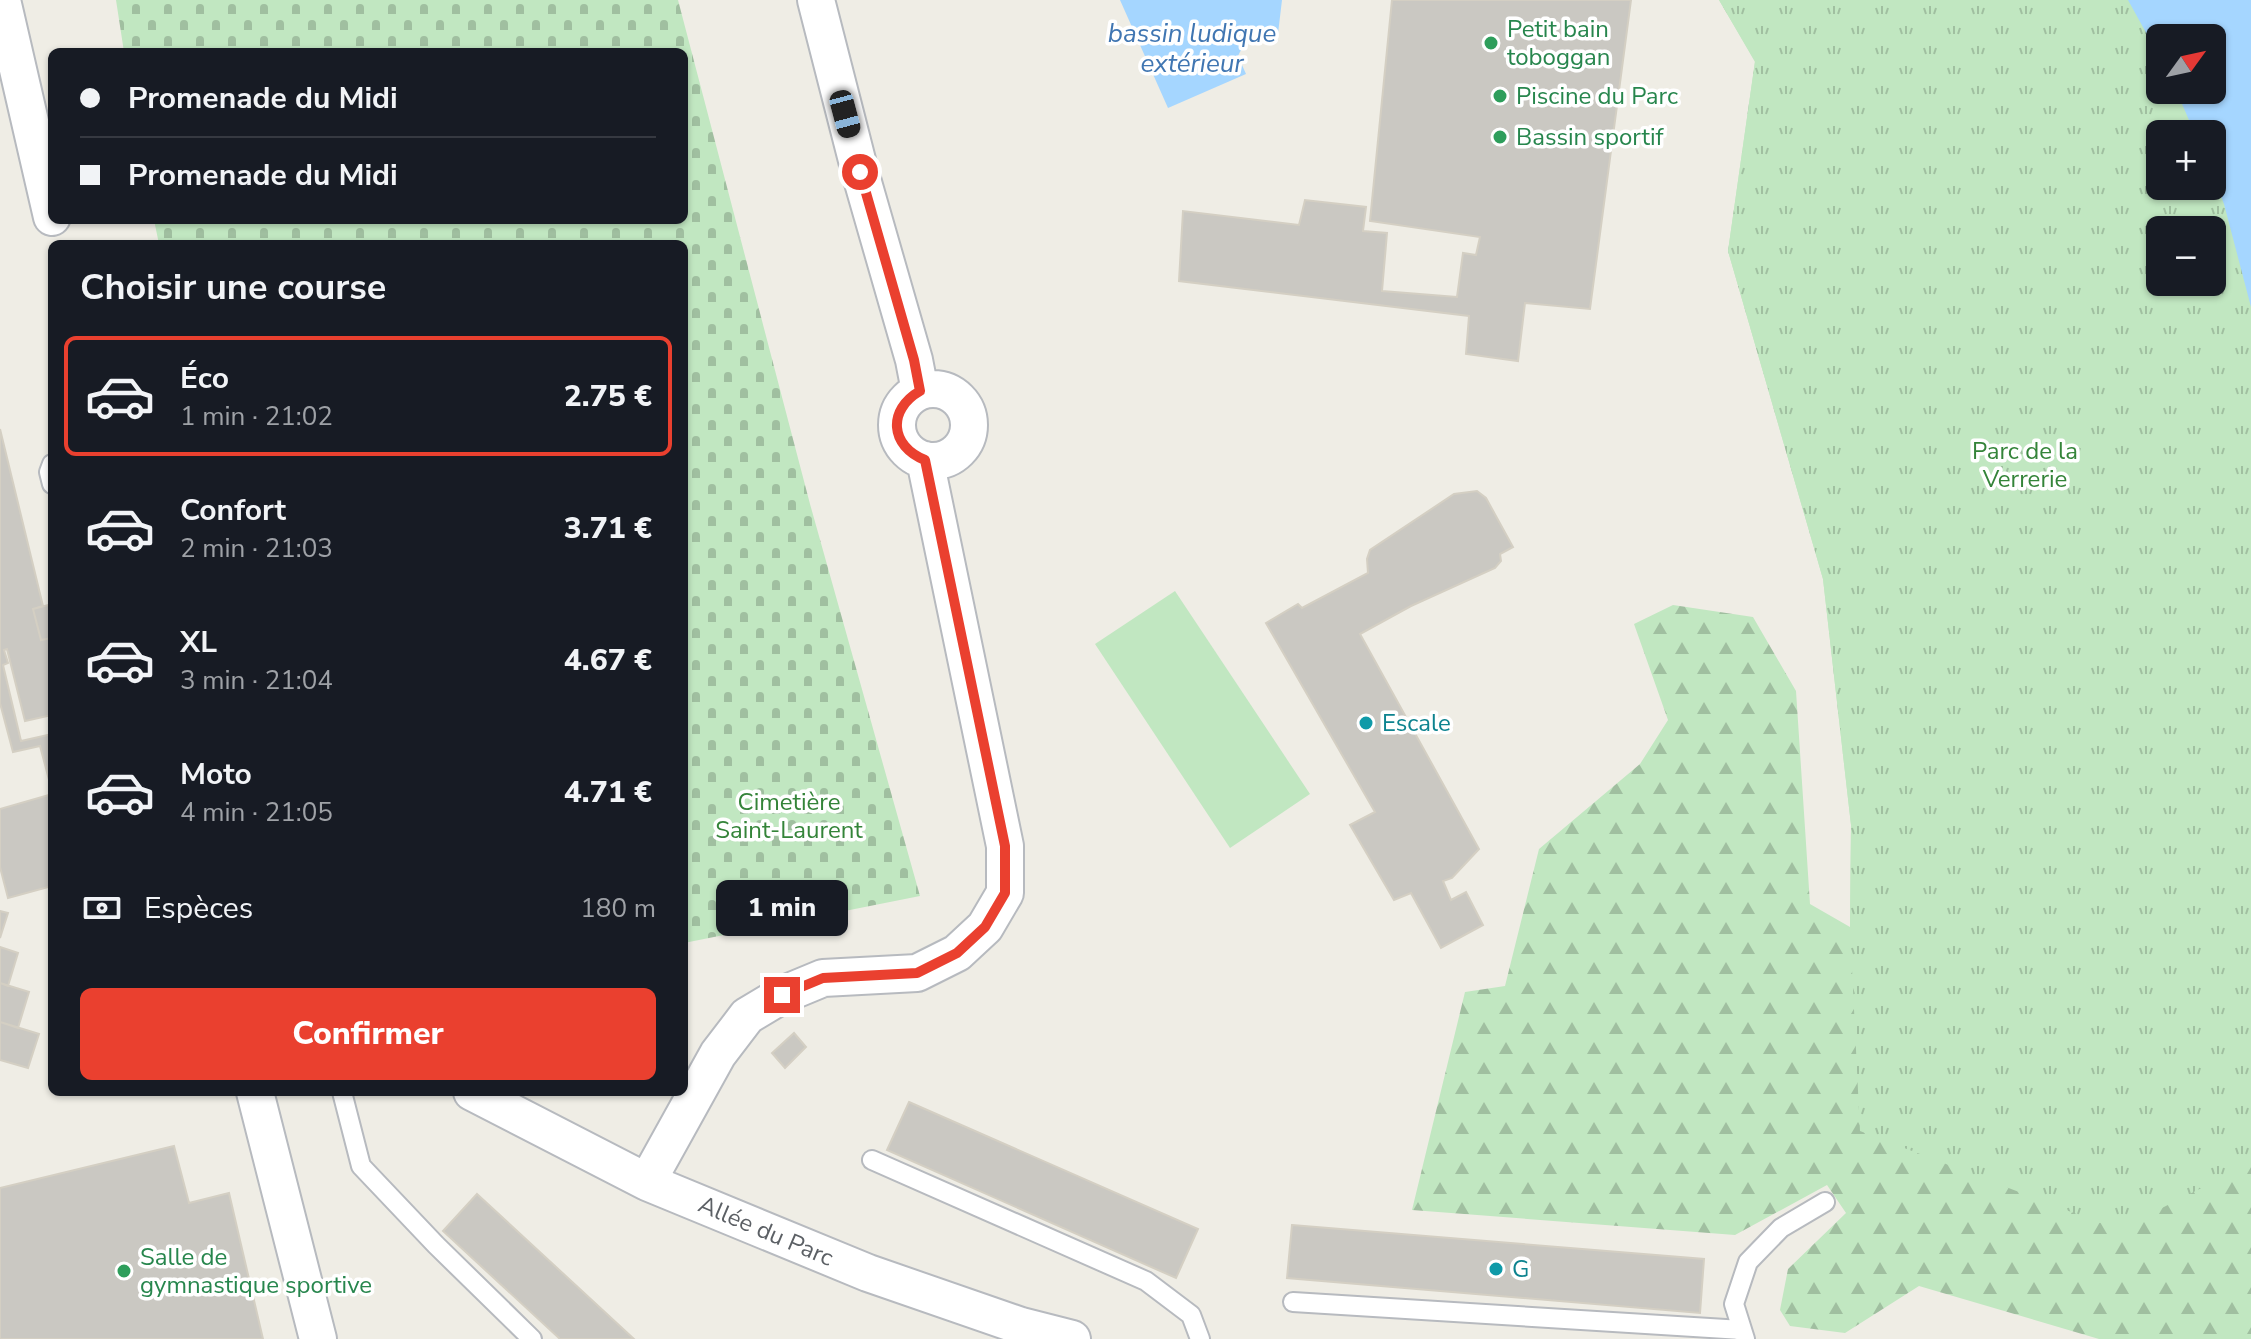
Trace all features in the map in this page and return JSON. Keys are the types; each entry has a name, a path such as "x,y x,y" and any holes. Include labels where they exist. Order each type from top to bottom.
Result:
{"street":[{"path":"2,0 16,124 48,208"},
{"path":"816,0 920,391"},
{"path":"920,391 944,391 962,404 968,415 967,437 953,454 935,461 925,460 914,456 899,439 898,416 910,397 920,391"},
{"path":"647,1182 718,1054 747,1016 782,995 823,978 917,973 957,953 985,927 1005,893 1005,846 925,460"},
{"path":"253,1096 318,1339"},
{"name":"Allée du Parc","path":"480,1096 647,1182 868,1273 1021,1326 1072,1339"}],"lane":[{"path":"343,1096 361,1166 532,1339"},
{"path":"872,1160 1146,1281 1191,1315 1200,1339"},
{"path":"1293,1302 1744,1334 1734,1304 1748,1262 1781,1228 1825,1202"}],"green space":[{"name":"Cimetière Saint-Laurent","path":"116,0 678,0 810,504 920,896 688,942 688,240 158,240 155,224 688,224 688,48 123,48"},
{"name":"Parc de la Verrerie","path":"1719,0 2146,87 2146,104 2160,104 2160,120 2146,120 2146,200 2217,200 2222,216 2146,216 2146,296 2226,296 2226,229 2251,307 2251,1339 2099,1339 1919,1286 1845,1333 1790,1326 1780,1310 1788,1269 1846,1213 1827,1185 1735,1235 1412,1210 1465,992 1505,986 1539,849 1640,764 1668,720 1634,624 1673,605 1753,617 1796,691 1810,904 1850,927 1851,825 1823,579 1728,251 1755,61"},
{"name":"Parc de la Verrerie","path":"1719,0 2251,0 2251,1163 2154,1212 2100,1223 1860,1131 1850,928 1851,825 1823,579 1728,251 1755,62"},
{"path":"1175,591 1310,794 1230,848 1095,644"}],"water":[{"name":"bassin ludique extérieur","path":"1120,0 1282,0 1277,42 1249,43 1238,56 1246,74 1168,108"},
{"path":"2128,0 2251,0 2251,307 2222,200 2226,200 2226,120 2189,120 2182,104 2226,104 2226,24 2146,24 2146,33"}],"building":[{"name":"Piscine du Parc","path":"1392,0 1631,0 1590,309 1525,303 1518,361 1466,354 1469,316 1179,281 1183,211 1299,225 1305,200 1366,207 1363,231 1387,233 1382,291 1457,297 1463,253 1476,255 1480,237 1370,221"},
{"path":"0,429 43,606 33,609 41,640 48,639 48,716 25,721 7,649 4,650 8,663 3,665 21,741 48,735 48,776 40,746 13,752 0,703"},
{"name":"Escale","path":"1477,491 1486,498 1513,547 1500,554 1501,561 1495,568 1411,606 1360,634 1479,849 1452,878 1443,881 1451,900 1466,892 1483,925 1441,948 1411,893 1394,900 1350,825 1375,812 1266,623 1298,604 1302,608 1368,573 1370,550 1454,494"},
{"path":"48,605 48,639 41,640 33,609"},
{"path":"48,795 48,887 8,898 0,867 0,809"},
{"path":"0,911 8,913 0,938"},
{"path":"0,947 18,953 8,986 0,983"},
{"path":"0,983 29,992 18,1028 0,1022"},
{"path":"0,1022 39,1034 28,1068 0,1060"},
{"path":"794,1033 806,1047 785,1068 772,1053"},
{"path":"909,1102 1198,1229 1176,1278 887,1150"},
{"name":"Salle de gymnastique sportive","path":"174,1146 189,1203 229,1193 263,1339 0,1339 0,1188"},
{"path":"477,1194 634,1339 560,1339 443,1231"},
{"name":"G","path":"1292,1225 1704,1259 1700,1313 1287,1278"}],"place":[{"name":"Petit bain toboggan","path":"1491,43"},
{"name":"Piscine du Parc","path":"1500,96"},
{"name":"Bassin sportif","path":"1500,137"},
{"name":"Escale","path":"1366,723"},
{"name":"G","path":"1496,1269"},
{"name":"Salle de gymnastique sportive","path":"124,1271"}],"route":[{"path":"782,995 823,978 917,973 957,953 985,927 1005,893 1005,846 925,460 914,456 906,448 899,439 897,428 903,406 920,391 914,360 860,172"}]}
